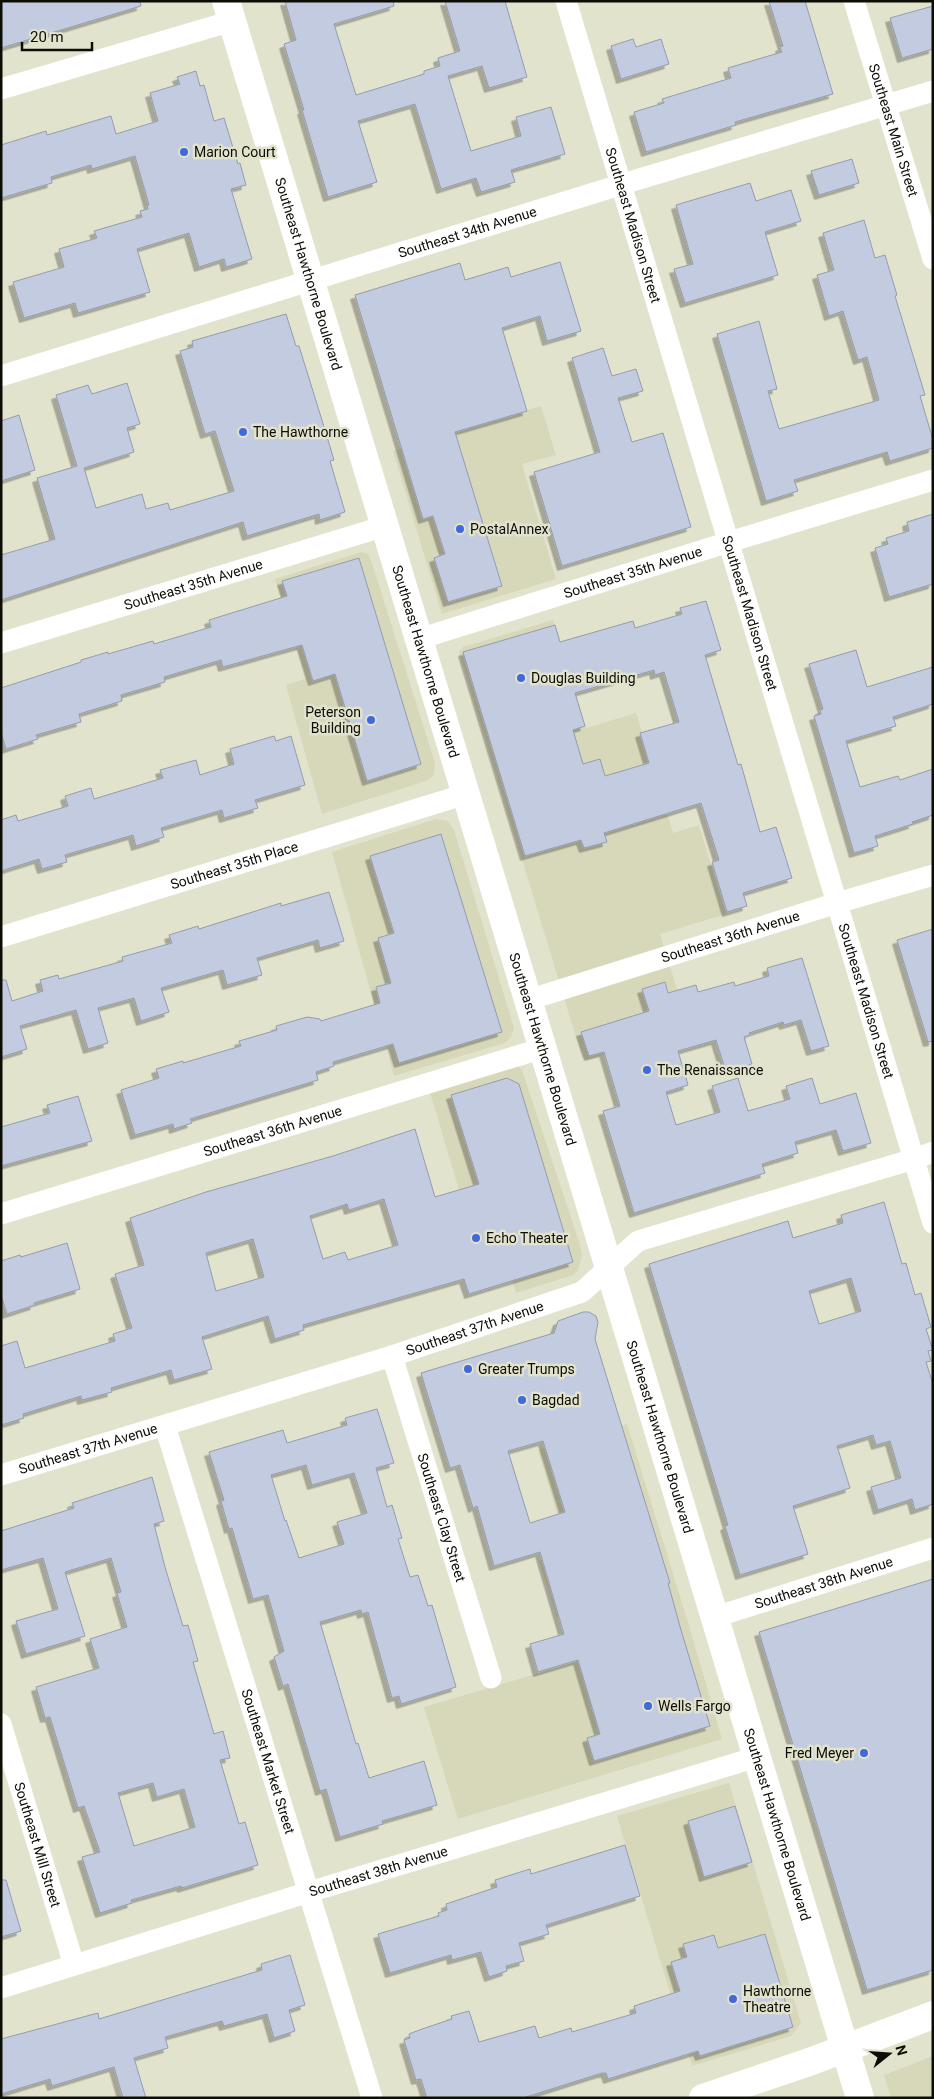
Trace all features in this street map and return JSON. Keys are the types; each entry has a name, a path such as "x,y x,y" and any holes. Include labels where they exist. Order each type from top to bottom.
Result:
{"main road":[{"name":"Southeast Hawthorne Boulevard","path":"229,11 860,2098"},
{"path":"703,2098 812,2061 933,2015"}],"street":[{"name":"Southeast Madison Street","path":"566,1 837,903 923,1156 933,1223"},
{"name":"Southeast Main Street","path":"854,1 933,259"},
{"path":"1,89 229,11"},
{"name":"Southeast 34th Avenue","path":"1,376 621,185 933,92"},
{"name":"Southeast 35th Avenue","path":"419,640 728,542 933,480"},
{"name":"Southeast 35th Avenue","path":"1,643 385,526"},
{"name":"Southeast 35th Place","path":"1,937 466,794"},
{"name":"Southeast 36th Avenue","path":"528,1000 837,903 933,875"},
{"name":"Southeast 36th Avenue","path":"1,1214 543,1048"},
{"name":"Southeast 37th Avenue","path":"1,1475 392,1356 582,1292 638,1241 923,1156"},
{"name":"Southeast Clay Street","path":"392,1356 491,1678"},
{"name":"Southeast Market Street","path":"166,1426 372,2098"},
{"name":"Southeast 38th Avenue","path":"715,1617 933,1548"},
{"name":"Southeast Mill Street","path":"1,1724 74,1965"},
{"name":"Southeast 38th Avenue","path":"1,1988 309,1892 757,1757"}],"shaded area":[{"path":"541,406 556,455 522,464 556,579 442,614 393,451"},
{"path":"361,552 368,554 371,560 435,763 434,775 426,781 322,814 286,685 305,679 275,579"},
{"path":"553,620 586,728 636,713 673,833 699,825 726,914 660,934 689,1028 587,1060 582,1057 459,652 463,647"},
{"path":"436,819 448,821 454,830 514,1028 511,1037 505,1043 394,1076 332,852"},
{"path":"517,1065 522,1070 582,1256 578,1270 574,1275 516,1293 483,1183 459,1190 429,1089"},
{"path":"627,1424 722,1739 458,1819 424,1707 604,1654 590,1608 557,1618 539,1561 568,1551 538,1450"},
{"path":"729,1783 801,2023 791,2036 692,2066 617,1816"},
{"path":"933,2056 933,2098 891,2098 884,2075"}],"building":[{"path":"1,1 140,1 141,6 1,48"},
{"path":"285,1 393,1 394,6 334,24 356,95 424,74 424,71 440,66 438,58 460,51 445,1 505,1 527,77 489,88 482,66 448,76 471,151 521,136 516,117 551,107 565,154 511,170 515,182 481,192 476,178 441,189 415,104 358,121 377,182 328,197 284,44 296,40"},
{"path":"769,1 805,1 833,94 735,122 736,125 646,152 634,112 664,103 662,99 731,78 728,68 782,52 780,47 783,46"},
{"path":"933,6 933,49 902,58 890,18"},
{"path":"633,39 636,47 661,39 669,64 621,79 611,46"},
{"path":"196,71 200,86 204,85 214,121 224,118 238,164 240,163 246,185 231,189 252,259 226,267 224,259 199,267 189,233 137,249 150,292 78,313 75,303 24,318 13,282 64,267 59,249 97,238 94,231 142,217 140,211 148,209 147,206 149,205 135,156 92,169 91,165 51,177 52,183 1,198 1,145 46,131 47,135 111,116 116,134 158,121 150,93 180,84 177,77"},
{"path":"852,159 859,183 819,195 811,171"},
{"path":"750,183 756,201 791,190 801,221 765,232 778,275 685,303 674,269 693,264 676,205"},
{"path":"864,220 875,258 885,255 897,295 895,296 925,395 920,396 933,440 933,448 890,461 887,452 794,480 798,491 766,501 717,334 759,321 777,389 768,391 779,429 879,400 867,357 858,360 843,311 829,316 817,275 834,270 823,233"},
{"path":"560,262 581,331 547,341 540,316 502,328 527,411 455,432 502,586 448,602 434,558 445,554 433,516 423,519 355,295 460,263 465,280 508,267 511,277"},
{"path":"286,314 296,346 299,346 334,460 330,461 345,512 320,520 319,514 247,536 243,522 1,600 1,555 55,539 37,478 77,466 56,395 88,385 92,394 127,383 140,424 127,428 134,452 84,468 96,508 142,494 146,509 168,503 170,510 234,491 215,431 205,434 180,351 193,347 192,341"},
{"path":"603,348 612,376 636,369 643,391 618,398 632,442 663,433 691,527 562,566 534,472 600,452 572,358"},
{"path":"19,415 35,470 1,481 1,421"},
{"path":"933,514 933,584 889,597 875,548 888,544 886,538 909,531 907,522"},
{"path":"359,558 421,764 367,781 335,674 313,681 302,645 223,667 221,660 164,677 165,682 121,695 122,701 79,714 81,722 36,735 38,739 6,749 1,732 1,688 108,652 108,654 153,641 154,644 211,627 209,620 287,596 282,581"},
{"path":"706,601 721,650 705,655 738,765 741,764 760,832 776,827 792,878 743,893 747,906 727,912 712,862 719,860 701,803 604,833 607,842 584,848 581,840 525,856 463,652 555,625 560,642 633,621 635,628 682,614 680,608","holes":["654,670 655,675 664,672 679,722 640,733 649,763 605,776 600,759 583,764 573,730 585,726 575,693"]},
{"path":"856,650 867,687 933,667 933,704 893,717 896,726 846,741 860,787 898,776 900,780 933,769 933,815 912,822 913,824 875,836 878,846 854,853 814,716 821,714 820,710 823,709 809,664"},
{"path":"274,736 276,741 291,736 305,785 255,800 258,808 224,818 222,810 161,828 164,837 136,846 133,835 65,855 67,862 42,869 39,859 1,871 1,820 16,815 18,821 68,806 65,796 91,788 94,799 163,778 160,770 196,760 200,775 234,764 230,749"},
{"path":"441,834 502,1032 399,1063 393,1044 333,1062 334,1066 316,1072 318,1080 190,1119 192,1123 174,1129 173,1124 135,1135 121,1090 159,1078 156,1069 241,1046 239,1041 277,1030 276,1026 307,1017 320,1019 321,1021 380,1003 376,987 391,983 378,938 394,933 370,856"},
{"path":"329,892 344,941 320,948 318,940 257,958 262,975 227,985 223,970 161,988 169,1012 141,1021 134,998 98,1008 108,1043 88,1049 76,1010 20,1026 27,1049 1,1057 1,980 6,980 12,1001 43,991 40,980 58,975 59,979 123,961 122,957 172,943 169,935 198,926 199,929 281,903 281,906"},
{"path":"933,929 933,1041 928,1042 897,940"},
{"path":"802,958 829,1046 811,1051 801,1020 784,1025 783,1022 749,1033 750,1035 744,1037 752,1064 726,1072 716,1040 678,1051 688,1085 666,1092 676,1125 720,1112 712,1086 738,1078 748,1111 790,1099 786,1086 812,1078 820,1104 856,1093 871,1143 843,1151 836,1130 795,1142 798,1153 762,1164 765,1173 634,1213 603,1111 620,1106 604,1052 589,1056 581,1032 649,1011 642,989 665,982 668,993 696,985 698,992 734,982 735,986 769,976 767,968"},
{"path":"507,1078 519,1084 573,1262 469,1294 464,1279 303,1325 304,1330 275,1339 268,1316 202,1337 212,1369 174,1380 171,1370 111,1388 112,1392 82,1400 81,1396 23,1414 24,1418 1,1425 1,1346 17,1341 25,1368 115,1341 113,1334 132,1328 115,1274 144,1265 130,1218 206,1192 333,1156 415,1129 435,1197 479,1184 451,1095","holes":["384,1199 398,1245 348,1260 345,1252 323,1259 310,1216 347,1204 349,1210","253,1239 264,1277 216,1291 206,1253"]},
{"path":"78,1096 92,1141 1,1166 1,1127 50,1113 47,1105"},
{"path":"884,1202 902,1264 906,1263 915,1295 921,1293 931,1327 926,1329 933,1350 928,1351 931,1361 926,1362 933,1384 933,1504 915,1510 912,1499 878,1510 871,1487 901,1478 890,1441 876,1445 873,1435 837,1446 850,1488 793,1506 808,1554 740,1575 725,1526 728,1525 649,1264 788,1221 793,1238 843,1223 841,1215","holes":["851,1278 861,1311 819,1324 809,1291"]},
{"path":"67,1243 80,1289 34,1303 35,1305 7,1314 1,1295 1,1261"},
{"path":"583,1312 589,1312 596,1316 598,1322 595,1339 670,1583 668,1583 681,1630 710,1726 594,1761 587,1738 600,1734 578,1660 538,1672 530,1644 564,1634 540,1552 494,1566 477,1506 473,1508 460,1465 450,1468 421,1373 554,1333 558,1321","holes":["543,1441 565,1512 530,1523 508,1451"]},
{"path":"377,1409 394,1463 376,1468 387,1507 392,1505 402,1538 398,1539 410,1577 418,1575 428,1606 432,1605 456,1687 401,1704 399,1696 392,1698 368,1612 362,1614 361,1610 320,1622 356,1744 358,1743 369,1778 424,1761 437,1805 382,1821 383,1824 340,1837 326,1789 320,1791 288,1684 283,1686 274,1657 284,1651 268,1595 253,1599 232,1528 229,1529 221,1501 224,1500 209,1452 283,1430 287,1443 347,1425 345,1418","holes":["306,1465 312,1485 354,1473 367,1513 337,1522 344,1544 299,1558 271,1475"]},
{"path":"152,1477 164,1521 154,1524 165,1567 183,1626 188,1625 198,1661 193,1662 214,1734 223,1731 230,1758 220,1760 239,1824 245,1822 258,1865 182,1888 181,1886 131,1900 132,1903 100,1913 82,1857 100,1852 84,1806 78,1808 50,1717 45,1718 36,1687 99,1668 90,1639 127,1627 117,1593 121,1592 111,1558 65,1572 85,1636 26,1654 16,1621 58,1609 43,1558 1,1570 1,1531 74,1508 72,1503","holes":["153,1783 157,1797 184,1789 195,1827 134,1846 118,1793"]},
{"name":"Fred Meyer","path":"933,1579 933,1970 867,1990 759,1632"},
{"path":"735,1806 752,1862 704,1877 688,1821"},
{"path":"625,1845 640,1896 546,1925 549,1934 519,1943 524,1961 506,1966 507,1971 489,1977 481,1952 452,1960 451,1955 390,1973 378,1934 439,1916 438,1913 447,1910 446,1904 497,1887 495,1880 530,1869 531,1874"},
{"path":"1,1880 6,1880 21,1931 1,1937"},
{"path":"765,1934 793,2027 700,2056 698,2051 608,2079 606,2073 602,2073 523,2098 427,2098 421,2079 416,2080 404,2040 410,2038 409,2034 452,2019 451,2016 469,2011 479,2042 535,2026 539,2038 571,2028 572,2032 636,2013 634,2006 680,1991 671,1962 687,1957 683,1944 714,1935 718,1948"},
{"path":"290,1955 305,2005 289,2010 295,2031 274,2038 267,2014 224,2026 222,2021 165,2037 168,2048 134,2058 146,2098 123,2098 114,2067 52,2086 50,2079 1,2094 1,2039 98,2013 99,2019 262,1970 261,1964"}],"place":[{"name":"Marion Court","path":"184,152"},
{"name":"The Hawthorne","path":"243,432"},
{"name":"PostalAnnex","path":"460,529"},
{"name":"Douglas Building","path":"521,678"},
{"name":"Peterson Building","path":"371,720"},
{"name":"The Renaissance","path":"647,1070"},
{"name":"Echo Theater","path":"476,1238"},
{"name":"Greater Trumps","path":"468,1369"},
{"name":"Bagdad","path":"522,1400"},
{"name":"Wells Fargo","path":"648,1706"},
{"name":"Fred Meyer","path":"864,1753"},
{"name":"Hawthorne Theatre","path":"733,1999"}]}
